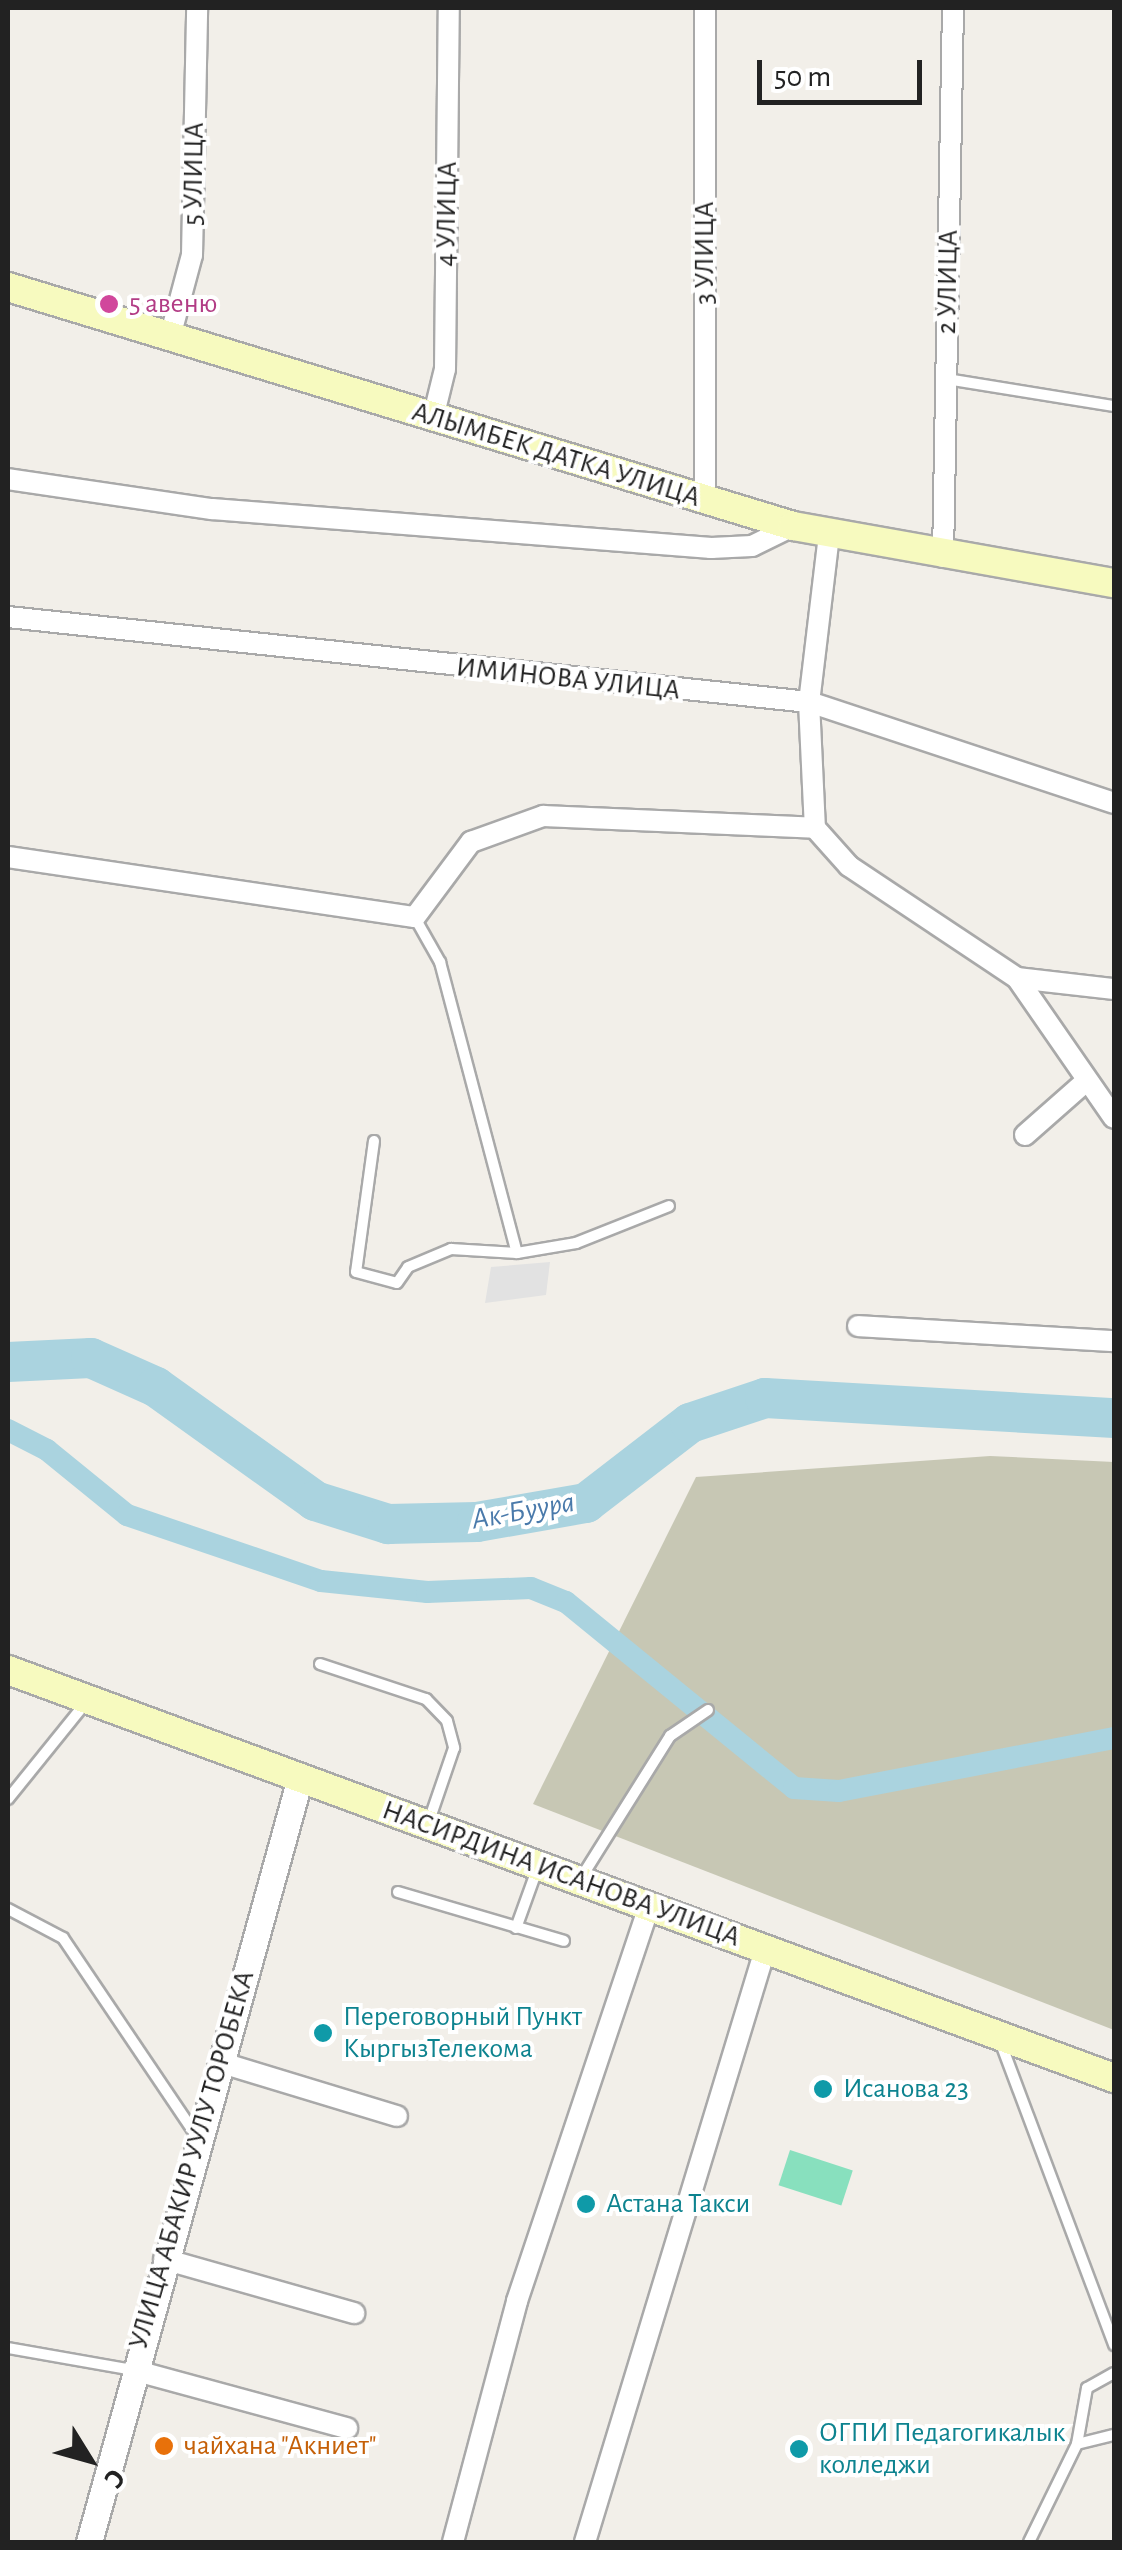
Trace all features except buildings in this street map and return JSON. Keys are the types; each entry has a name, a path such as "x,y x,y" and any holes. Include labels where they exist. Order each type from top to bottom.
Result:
{"main road":[{"name":"АЛЫМБЕК ДАТКА УЛИЦА","path":"8,287 793,526 942,557 1114,583"},
{"name":"НАСИРДИНА ИСАНОВА УЛИЦА","path":"8,1670 1114,2078"}],"street":[{"name":"5 УЛИЦА","path":"170,337 192,255 197,8"},
{"name":"4 УЛИЦА","path":"433,418 445,369 449,8"},
{"name":"3 УЛИЦА","path":"705,8 706,499"},
{"name":"2 УЛИЦА","path":"942,557 953,8"},
{"path":"8,479 212,509 711,548 752,546 793,526"},
{"path":"828,535 809,702 814,828 849,866 1017,978 1050,1014 1084,1083 1114,1118"},
{"name":"ИМИНОВА УЛИЦА","path":"8,618 809,702 1114,803"},
{"path":"8,856 415,917 471,842 543,816 814,828"},
{"path":"1017,978 1114,990"},
{"path":"1025,1135 1084,1083"},
{"path":"858,1326 1114,1341"},
{"name":"УЛИЦА АБАКИР УУЛУ ТОРОБЕКА","path":"89,2542 133,2370 300,1778"},
{"path":"453,2542 518,2301 649,1907"},
{"path":"585,2542 766,1950"},
{"path":"219,2062 396,2116"},
{"path":"164,2259 354,2313"},
{"path":"133,2370 347,2428"}],"lane":[{"path":"946,379 1114,406"},
{"path":"415,917 440,962 517,1253"},
{"path":"374,1141 356,1272 397,1283 408,1268 451,1249 517,1253 576,1243 668,1206"},
{"path":"320,1664 426,1700 447,1721 454,1748 428,1825"},
{"path":"8,1799 88,1700"},
{"path":"580,1881 670,1736 708,1710"},
{"path":"516,1928 539,1866"},
{"path":"398,1892 564,1941"},
{"path":"8,1909 62,1938 198,2138"},
{"path":"998,2035 1114,2345"},
{"path":"8,2348 133,2370"},
{"path":"1030,2542 1078,2444 1087,2388 1114,2373"},
{"path":"1078,2444 1114,2435"}],"shaded area":[{"path":"550,1262 546,1295 485,1303 491,1267"},
{"path":"990,1456 1114,1462 1114,2030 533,1804 696,1477"}],"green space":[{"path":"790,2150 853,2170 841,2206 779,2185"}],"waterway":[{"name":"Ак-Буура","path":"8,1362 91,1358 156,1387 315,1501 388,1524 477,1522 586,1503 690,1423 765,1398 1114,1418"},
{"path":"8,1430 47,1450 127,1515 321,1581 427,1592 531,1588 566,1602 794,1788 839,1791 1114,1738"}],"place":[{"name":"5 авеню","path":"109,304"},
{"name":"Переговорный Пункт КыргызТелекома","path":"323,2033"},
{"name":"Исанова 23","path":"823,2089"},
{"name":"Астана Такси","path":"586,2204"},
{"name":"чайхана \"Акниет\"","path":"164,2446"},
{"name":"ОГПИ Педагогикалык колледжи","path":"799,2449"}]}
